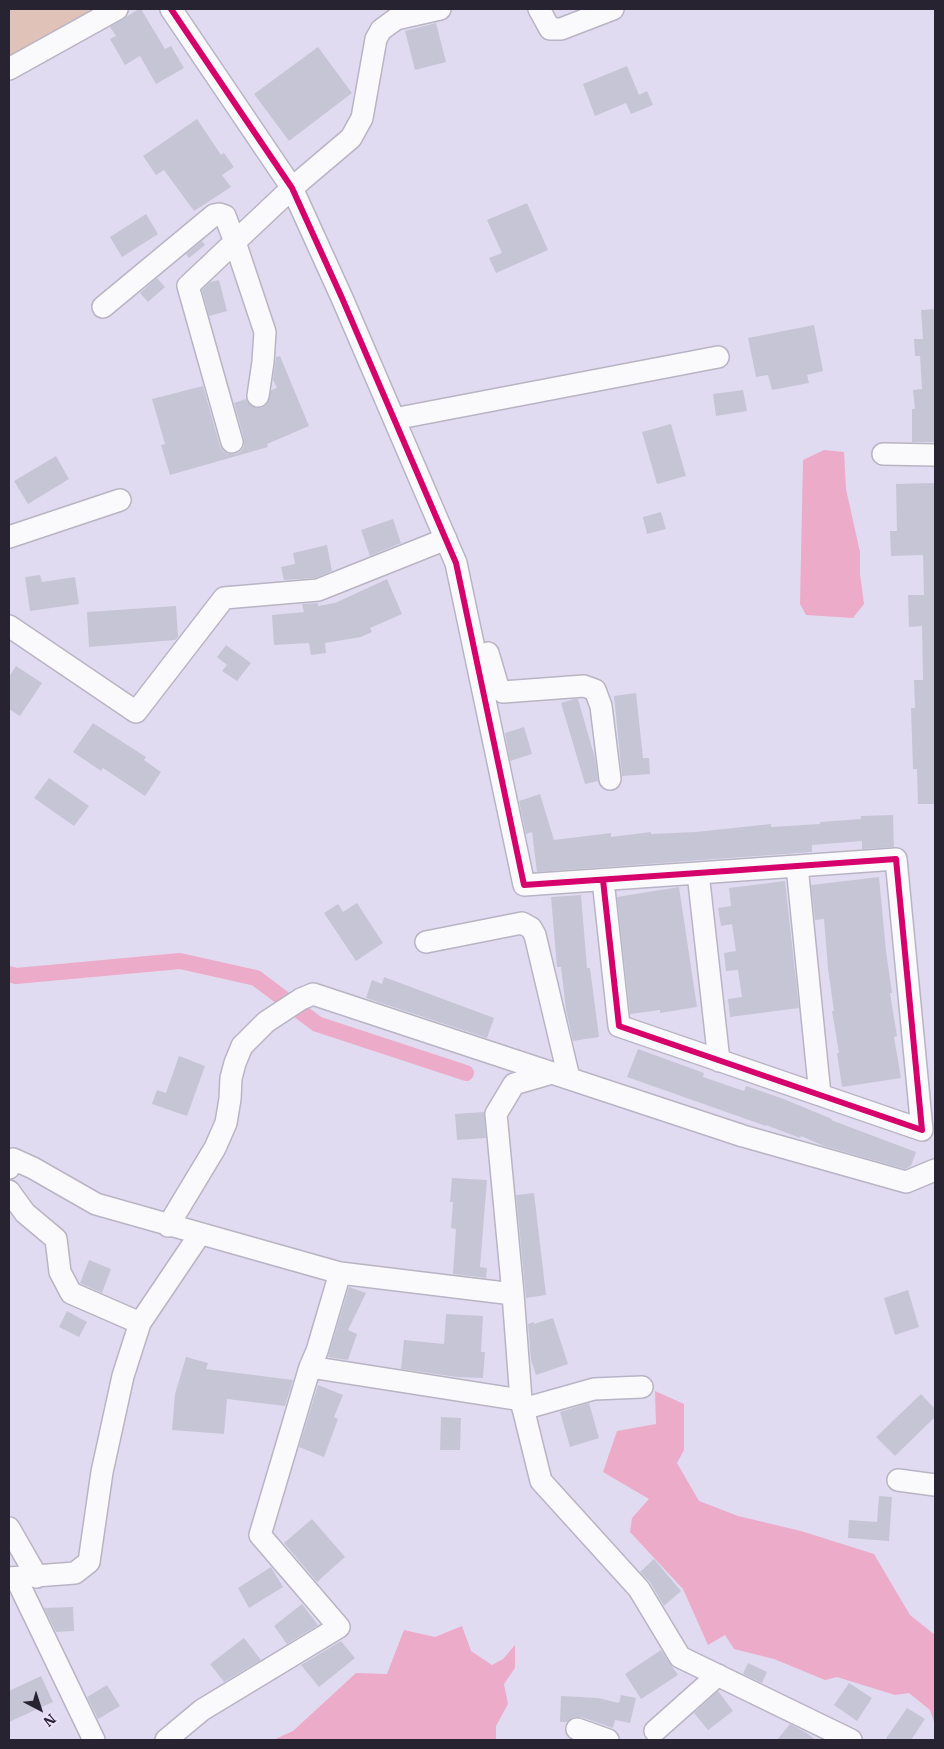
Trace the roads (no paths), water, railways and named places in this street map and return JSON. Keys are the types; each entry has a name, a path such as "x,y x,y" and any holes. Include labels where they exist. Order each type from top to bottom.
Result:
{"street":[{"path":"9,69 117,9"},
{"path":"171,9 292,188 446,538 456,563 524,885 896,859 922,1130 619,1026 603,880"},
{"path":"232,442 188,286 292,188 351,138 362,118 376,39 381,30 396,19 440,9"},
{"path":"539,9 550,28 561,29 614,9"},
{"path":"103,307 214,215 225,216 264,332 264,362 258,396"},
{"path":"394,419 718,357"},
{"path":"883,454 935,455"},
{"path":"9,536 120,500"},
{"path":"9,626 136,712 224,598 318,590 446,538"},
{"path":"456,563 473,578 480,624 496,682 503,692 584,686 595,690 601,706 610,779"},
{"path":"797,866 820,1095"},
{"path":"698,873 720,1061"},
{"path":"426,942 522,923 531,928 535,936 560,1075"},
{"path":"168,1226 215,1148 226,1123 231,1078 242,1046 266,1022 301,999 313,994 743,1136 906,1182 935,1170"},
{"path":"560,1075 514,1084 496,1114 522,1404 541,1481 638,1589 680,1657 850,1740"},
{"path":"9,1168 13,1159 33,1168 96,1204 168,1226 340,1273 513,1294"},
{"path":"9,1190 24,1213 56,1239 60,1272 71,1293 140,1323"},
{"path":"94,1740 12,1578 75,1573 89,1562 102,1472 123,1376 140,1323 200,1234"},
{"path":"166,1740 202,1710 339,1628 260,1535 340,1273"},
{"path":"310,1367 522,1404 594,1389 642,1387"},
{"path":"898,1480 935,1485"},
{"path":"9,1528 37,1577"},
{"path":"655,1731 718,1675"},
{"path":"577,1730 608,1740"}],"waterway":[{"path":"9,974 16,976 180,961 256,978 317,1024 466,1073"}]}
